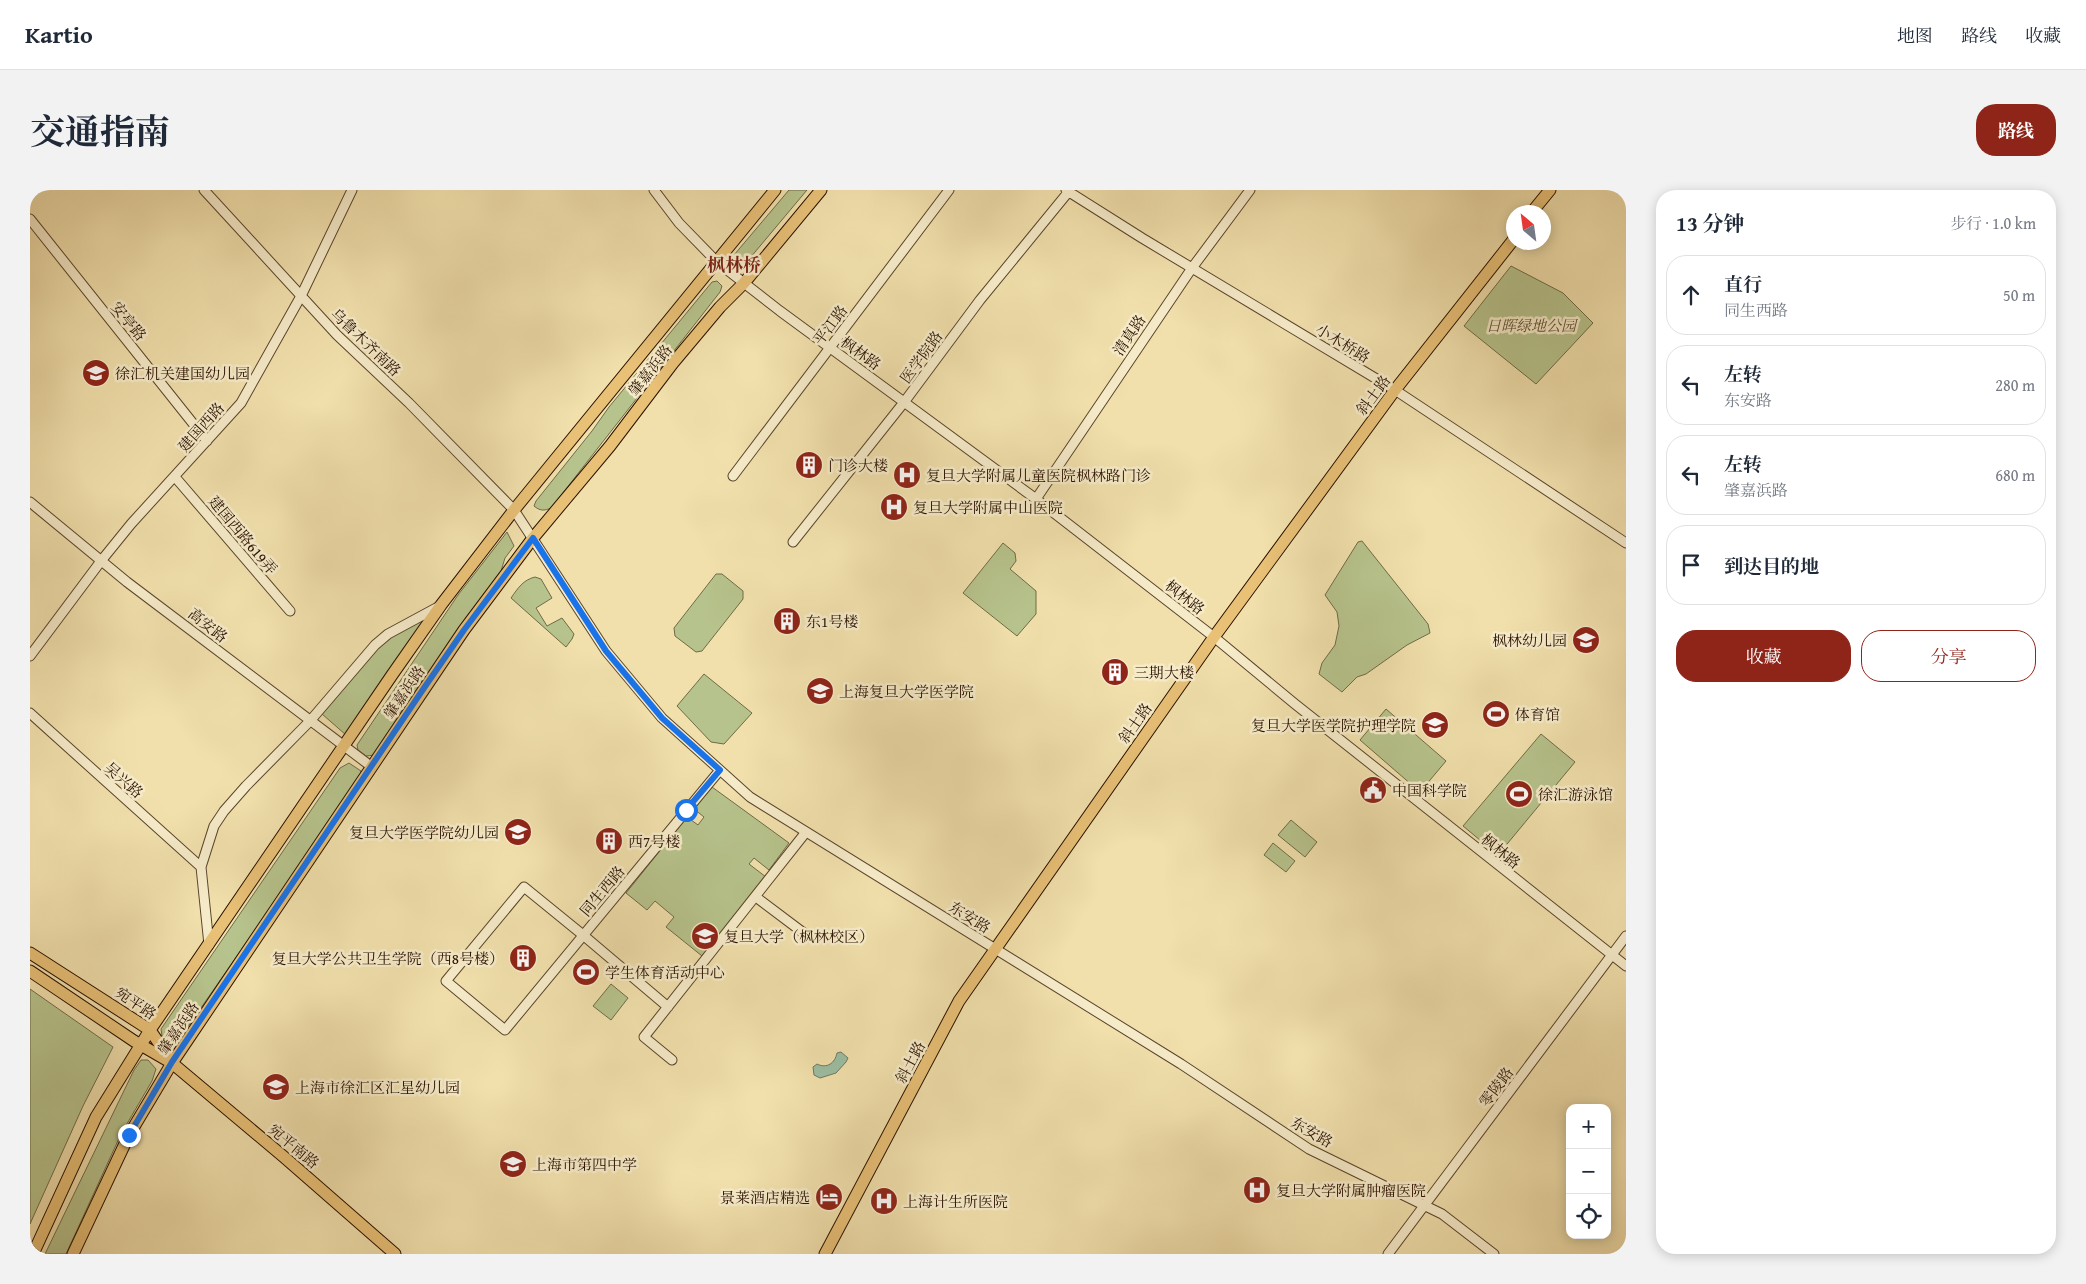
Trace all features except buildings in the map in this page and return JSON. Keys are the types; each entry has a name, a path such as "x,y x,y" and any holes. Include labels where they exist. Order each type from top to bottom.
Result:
{"main road":[{"name":"肇嘉浜路","path":"33,1254 96,1117 150,1030 441,605 514,510 776,190"},
{"name":"肇嘉浜路","path":"73,1254 129,1135 172,1062 464,630 533,538 610,446 673,363 720,306 744,283 821,190"},
{"path":"1538,205 1550,190"},
{"name":"斜土路","path":"825,1254 960,1001 1214,637 1395,390 1506,249"},
{"name":"宛平路","path":"30,953 150,1030 172,1062"},
{"path":"30,971 141,1045 172,1062"},
{"name":"宛平南路","path":"172,1062 284,1156 396,1254"}],"street":[{"name":"乌鲁木齐南路","path":"204,190 337,335 409,403 514,510"},
{"name":"建国西路","path":"30,656 101,561 240,403 301,296 352,190"},
{"name":"枫林路","path":"654,190 679,223 717,262 1036,499 1214,637 1295,704 1626,966"},
{"name":"平江路","path":"733,476 949,190"},
{"name":"清真路","path":"1036,499 1192,268 1250,190"},
{"name":"小木桥路","path":"1068,191 1395,390 1626,543"},
{"name":"医学院路","path":"794,542 905,401 980,300 1068,191"},
{"name":"安亭路","path":"30,219 207,441"},
{"name":"建国西路619弄","path":"175,476 290,611"},
{"name":"高安路","path":"30,502 101,561 343,746 372,766"},
{"name":"东安路","path":"514,510 606,651 662,718 750,797 1181,1064 1309,1149 1425,1204 1442,1214 1494,1254"},
{"name":"肇嘉浜路","path":"208,945 200,867 214,826 224,811 310,721 375,645 388,634 441,605"},
{"name":"吴兴路","path":"30,713 200,867"},
{"name":"同生西路","path":"583,935 524,887 446,981 505,1030 720,770"},
{"path":"672,1060 644,1037 806,832"},
{"path":"756,896 809,937"},
{"path":"583,935 668,1007"},
{"name":"零陵路","path":"1388,1254 1626,936"}],"green space":[{"path":"789,190 807,190 745,264 740,265 735,260 734,255"},
{"name":"日晖绿地公园","path":"1511,266 1563,293 1593,323 1536,384 1464,326"},
{"path":"717,281 722,286 720,292 551,508 542,510 534,506 609,407 712,282"},
{"path":"507,532 514,546 505,558 501,571 465,619 375,755 366,756 358,750 357,745 458,595"},
{"path":"1362,541 1428,624 1430,633 1407,645 1366,674 1357,677 1342,692 1319,674 1322,663 1335,645 1339,626 1337,612 1325,595 1358,542"},
{"path":"1003,543 1015,553 1016,561 1010,569 1036,591 1036,614 1017,636 963,593"},
{"path":"716,574 722,574 743,591 743,599 702,651 696,652 675,636 674,628"},
{"path":"535,577 541,579 552,598 536,608 547,626 562,618 574,634 566,647 511,598 524,582"},
{"path":"429,616 346,735 322,714 382,644"},
{"path":"704,674 752,713 724,744 711,742 677,706"},
{"path":"1386,709 1446,761 1420,792 1360,740"},
{"name":"徐汇游泳馆","path":"1541,734 1575,762 1498,855 1463,826"},
{"path":"349,763 361,771 359,780 178,1041 171,1042 162,1036 161,1029 340,768"},
{"path":"712,787 789,843 769,870 754,858 749,864 766,877 702,956 666,927 674,917 655,901 647,910 626,893 687,817 698,825 704,817 694,809"},
{"path":"1291,820 1317,842 1305,857 1278,835"},
{"path":"1273,843 1295,861 1286,872 1264,855"},
{"path":"611,984 628,998 611,1020 593,1006"},
{"path":"30,989 113,1047 83,1106 30,1224"},
{"path":"141,1060 148,1060 156,1069 152,1081 121,1134 66,1254 45,1254 134,1070"}],"shaded area":[{"path":"841,1052 848,1058 836,1073 820,1078 814,1075 813,1067 817,1064 824,1066 830,1064 837,1053"}],"place":[{"name":"徐汇机关建国幼儿园","path":"96,373"},
{"name":"门诊大楼","path":"809,465"},
{"name":"复旦大学附属儿童医院枫林路门诊","path":"907,475"},
{"name":"复旦大学附属中山医院","path":"894,507"},
{"name":"东1号楼","path":"787,621"},
{"name":"枫林幼儿园","path":"1586,640"},
{"name":"三期大楼","path":"1115,672"},
{"name":"上海复旦大学医学院","path":"820,691"},
{"name":"体育馆","path":"1496,714"},
{"name":"复旦大学医学院护理学院","path":"1435,725"},
{"name":"中国科学院","path":"1373,790"},
{"name":"徐汇游泳馆","path":"1519,794"},
{"name":"复旦大学医学院幼儿园","path":"518,832"},
{"name":"西7号楼","path":"609,841"},
{"name":"复旦大学（枫林校区）","path":"705,936"},
{"name":"复旦大学公共卫生学院（西8号楼）","path":"523,958"},
{"name":"学生体育活动中心","path":"586,972"},
{"name":"上海市徐汇区汇星幼儿园","path":"276,1087"},
{"name":"上海市第四中学","path":"513,1164"},
{"name":"复旦大学附属肿瘤医院","path":"1257,1190"},
{"name":"景莱酒店精选","path":"829,1197"},
{"name":"上海计生所医院","path":"884,1201"}],"district":[{"name":"枫林桥","path":"734,264"}],"route":[{"path":"129,1135 172,1062 424,688 464,630 533,538 606,651 662,718 720,770 686,810"}]}
